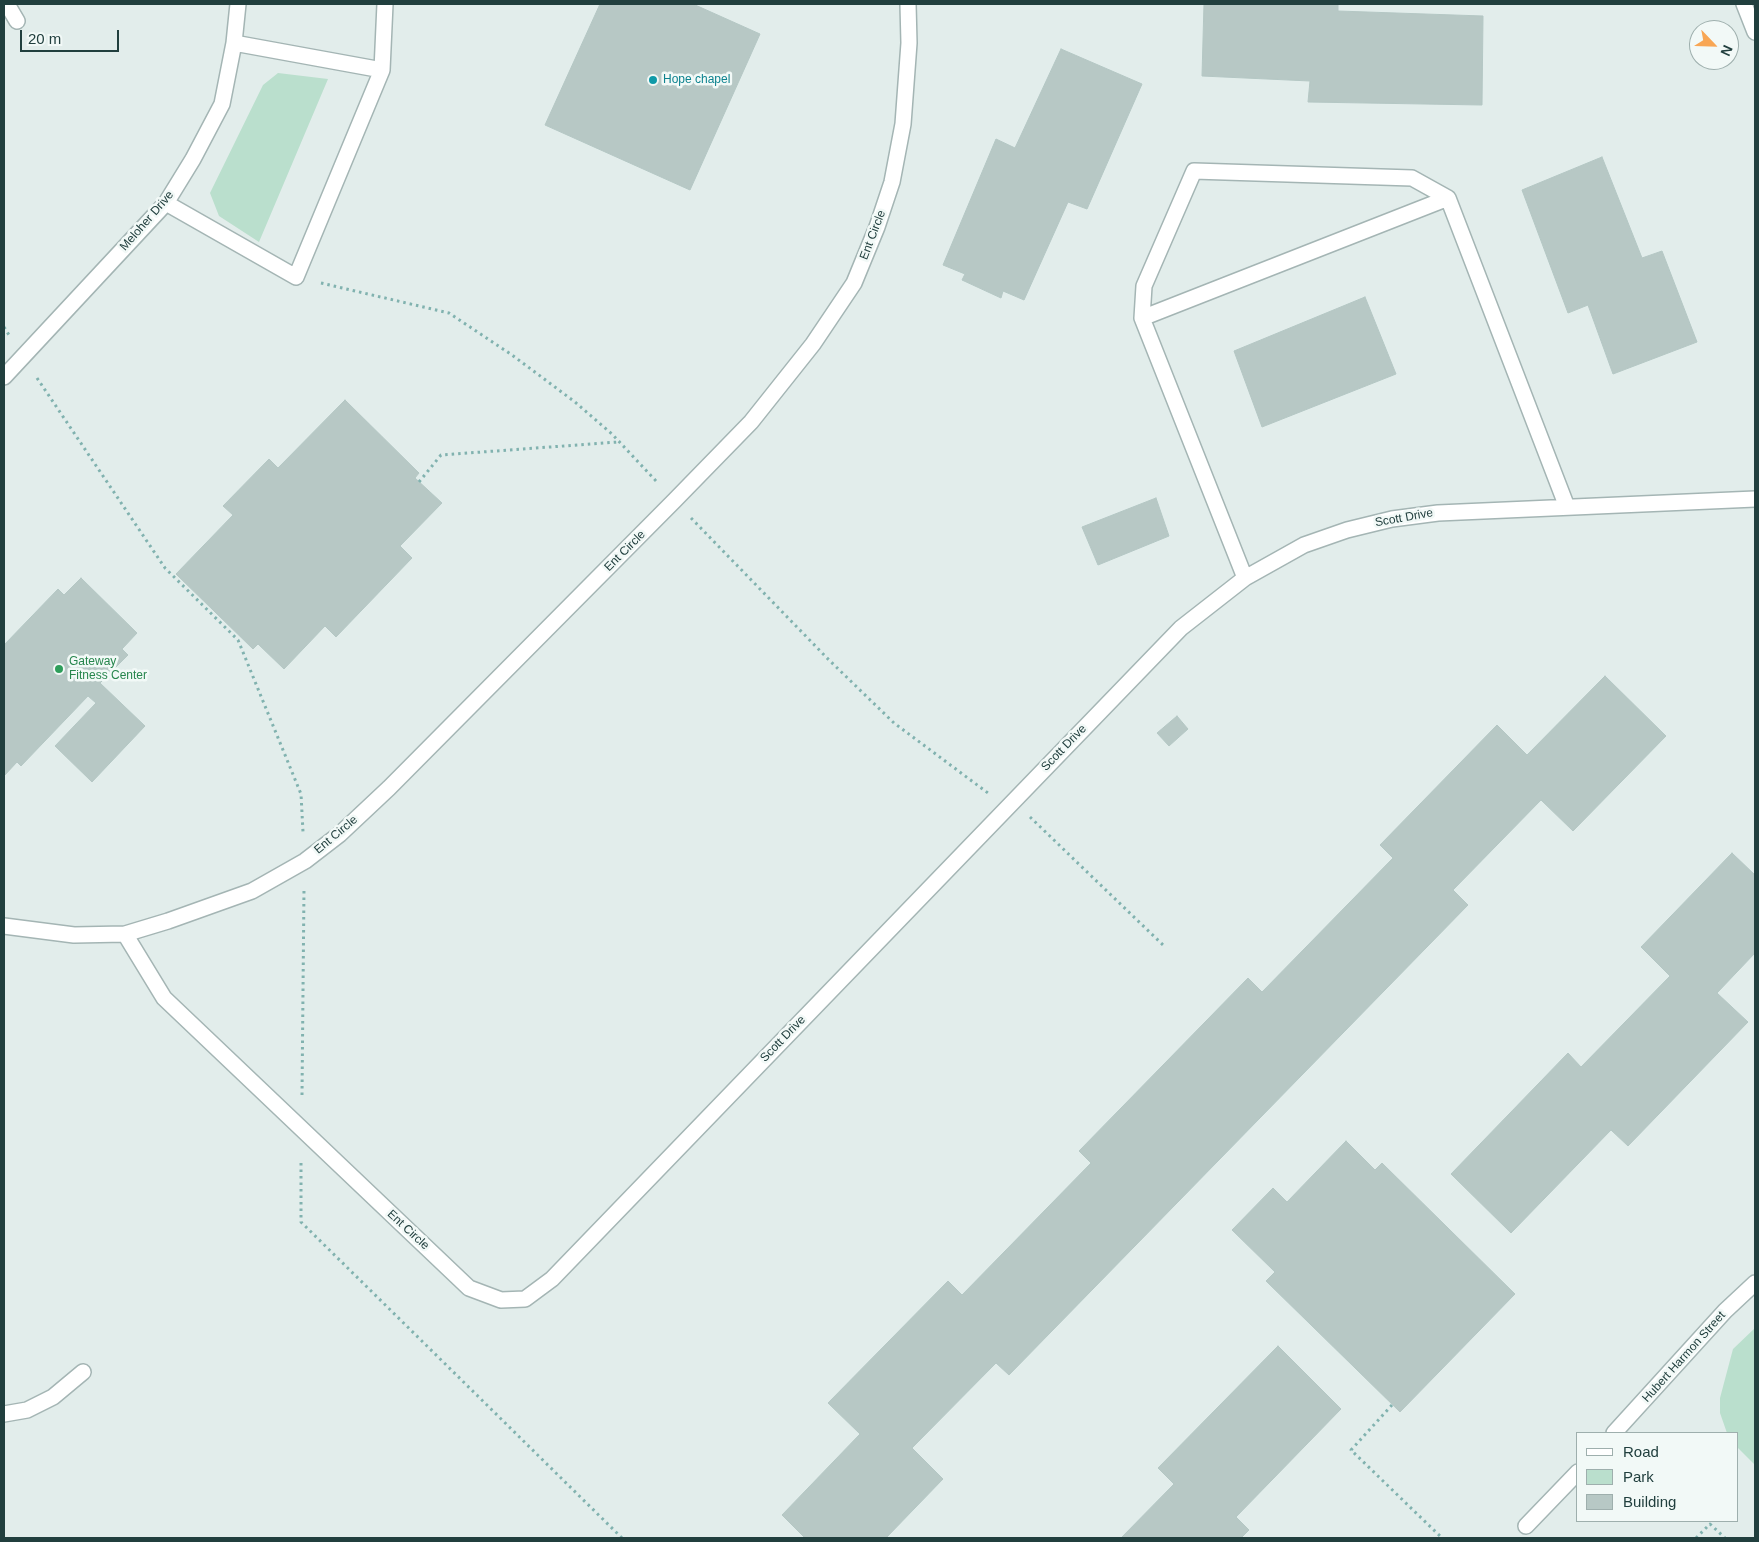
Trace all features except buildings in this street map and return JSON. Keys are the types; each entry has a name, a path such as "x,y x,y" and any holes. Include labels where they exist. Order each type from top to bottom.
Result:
{"street":[{"path":"7,4 17,21"},
{"name":"Meloher Drive","path":"4,377 166,203 193,159 222,104 234,44 238,4"},
{"path":"166,203 296,277 382,70 385,4"},
{"name":"Ent Circle","path":"4,926 74,936 125,934 252,891 305,861 340,834 389,788 674,501 751,422 813,344 854,283 877,227 892,182 903,124 908,43 908,4"},
{"path":"1744,4 1755,32"},
{"path":"234,44 382,70"},
{"path":"1245,578 1142,318 1144,286 1194,170 1412,178 1448,198 1567,507"},
{"path":"1142,318 1448,198"},
{"name":"Scott Drive","path":"525,1299 552,1279 1181,628 1245,578 1304,545 1347,530 1392,519 1438,513 1755,499"},
{"name":"Ent Circle","path":"125,934 164,998 469,1288 501,1300 525,1299"},
{"name":"Hubert Harmon Street","path":"1615,1432 1725,1311 1755,1283"},
{"path":"4,1414 27,1410 53,1397 84,1372"},
{"path":"1526,1526 1576,1474"}],"path":[{"path":"296,277 449,314 512,355 575,402 619,442 829,660 894,723 1007,806 1030,817 1163,945"},
{"path":"4,327 165,568 238,640 301,794 305,861"},
{"path":"419,482 441,455 619,442"},
{"path":"1392,1405 1351,1450 1442,1538"},
{"path":"1696,1538 1710,1524 1725,1538"}],"green space":[{"path":"278,73 328,79 259,242 219,216 210,193 263,85"},
{"path":"1755,1328 1755,1465 1739,1449 1739,1432 1727,1432 1720,1413 1720,1398 1733,1349"}],"place":[{"name":"Hope chapel","path":"653,80"},
{"name":"Gateway Fitness Center","path":"59,669"}]}
